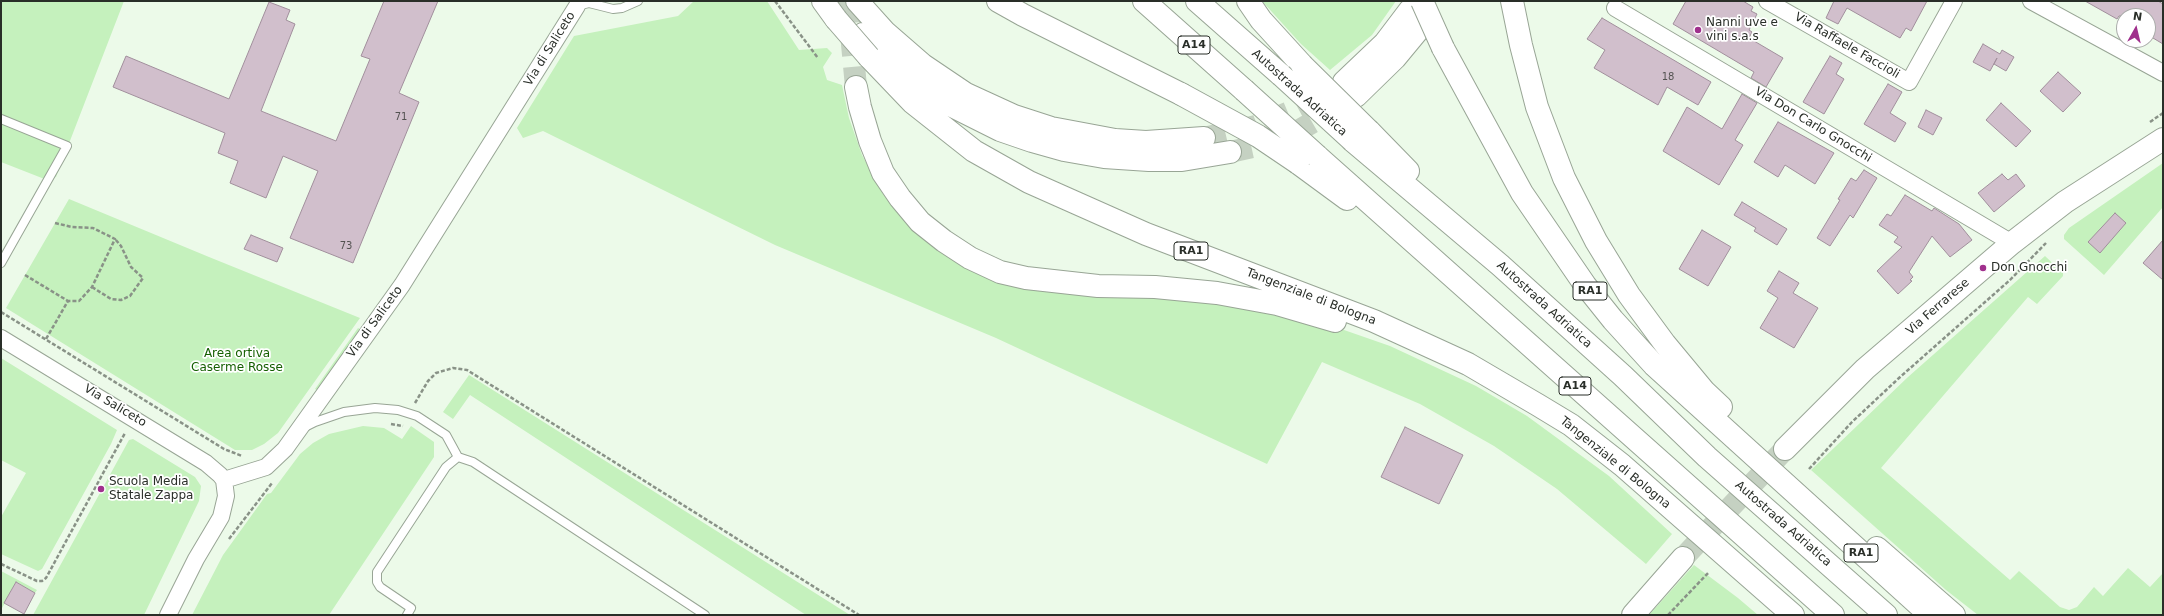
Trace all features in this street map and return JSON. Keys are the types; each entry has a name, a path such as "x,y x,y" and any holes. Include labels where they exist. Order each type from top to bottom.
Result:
{"main road":[{"path":"998,1 1181,94 1258,136 1308,159"},
{"name":"A14","path":"1144,1 1244,90 1308,159 1453,277 1833,615"},
{"name":"Autostrada Adriatica","path":"1197,1 1281,76 1361,136 1500,265 1623,376 1707,457 1886,615"},
{"path":"1248,1 1261,20 1302,65 1361,136"},
{"path":"1512,1 1520,44 1537,107 1564,178 1596,241 1628,295 1665,344 1704,391 1767,452 1781,472 1792,492"},
{"path":"859,3 885,32 923,65 966,94 1014,116 1051,128 1115,140 1146,142 1204,138"},
{"path":"830,7 863,34 904,72 930,92 954,107 1000,130 1032,141 1088,154 1149,160 1182,160 1230,152"},
{"name":"Tangenziale di Bologna","path":"830,7 869,57 912,102 974,151 1029,182 1146,234 1387,326 1468,364 1571,425 1694,528 1793,615"},
{"path":"1350,89 1385,43 1417,13"},
{"name":"RA1","path":"1417,13 1443,48 1522,193 1585,286 1654,365 1792,492 1812,508 1930,615"},
{"path":"856,87 870,141 883,173 920,222 944,241 970,258 1000,272 1026,278 1098,286 1155,287 1218,293 1297,309 1381,338 1538,405"},
{"name":"Via Ferrarese","path":"1785,449 1865,369 2012,243 2066,202 2163,140"},
{"path":"1812,508 1874,546 1954,615"},
{"path":"1694,528 1776,615"},
{"path":"1633,615 1683,558"}],"street":[{"name":"Via Raffaele Faccioli","path":"1767,1 1909,82 1954,1"},
{"path":"2031,1 2163,73"},
{"name":"Via di Saliceto","path":"224,480 266,467 281,453 298,431 402,285 578,6"},
{"name":"Via Don Carlo Gnocchi","path":"1615,8 2012,243"},
{"name":"Via Saliceto","path":"1,338 206,463 224,480"},
{"path":"168,615 196,559 221,517 226,496 224,480"}],"lane":[{"path":"578,6 589,3 613,9 622,8 638,1"},
{"path":"1,119 67,146 1,263"},
{"path":"298,431 329,416 360,410 388,408 410,413 446,435 458,457 473,462 705,615"},
{"path":"407,615 412,608 380,587 377,582 377,572 446,467 458,457"}],"path":[{"path":"775,1 818,58"},
{"path":"55,223 72,227 93,228 115,239 121,246 131,267 143,278 130,296 121,300 111,299 92,287"},
{"path":"25,275 68,300 79,302 92,287 115,239"},
{"path":"1809,469 1852,422 1899,378 2010,280 2047,242"},
{"path":"46,339 68,300"},
{"path":"1,312 224,449 238,456 249,456"},
{"path":"386,422 403,427 419,395 436,373 454,368 467,370 859,615"},
{"path":"1,564 37,581 42,581 46,578 126,431"},
{"path":"228,541 276,477"},
{"path":"1668,615 1709,572"}],"green space":[{"path":"1,1 124,1 56,177 47,180 1,162"},
{"path":"694,1 767,1 799,50 827,48 832,53 823,67 827,80 842,85 849,118 862,155 883,194 907,222 966,264 1301,315 1390,346 1476,386 1527,416 1609,476 1672,534 1646,564 1557,489 1494,446 1420,404 1322,362 1267,464 996,338 775,245 543,131 523,138 517,128 574,36 678,16"},
{"path":"1262,1 1396,1 1372,35 1330,70 1301,44"},
{"path":"2163,163 2163,207 2104,275 2064,239 2064,235 2069,228"},
{"name":"Area ortiva Caserme Rosse","path":"69,199 360,318 278,433 264,444 252,450 235,450 6,308"},
{"path":"2045,256 2063,273 2063,276 2037,304 2028,297 1881,468 2010,580 2019,571 2060,607 2069,610 2077,607 2094,587 2103,596 2128,568 2150,587 2163,573 2163,615 1978,615 1946,590 1811,470 1908,377"},
{"path":"358,328 360,329 317,390 315,389"},
{"path":"1,358 117,430 111,444 42,569 38,571 1,554 1,517 26,473 1,460"},
{"path":"469,375 850,615 806,615 470,395 453,419 443,412"},
{"path":"363,426 384,428 402,439 411,426 434,442 434,457 329,615 192,615 223,555 267,494 271,493 300,454 313,443 329,434"},
{"path":"133,439 195,477 201,486 199,501 144,615 33,615 129,440"},
{"path":"1694,565 1738,598 1758,615 1649,615"},
{"path":"1,571 37,590 35,593 16,582 1,610"}],"building":[{"path":"384,1 438,1 399,93 419,102 353,263 290,238 318,171 283,156 266,198 230,183 238,161 218,153 225,133 113,87 126,56 229,99 269,2 290,10 286,20 295,24 261,111 336,141 370,59 361,56"},
{"path":"1686,1 1743,1 1753,7 1751,11 1757,14 1749,30 1752,32 1749,38 1783,58 1766,87 1751,78 1754,72 1673,24"},
{"path":"1834,1 1927,1 1911,31 1906,28 1900,38 1847,8 1838,24 1826,18"},
{"path":"2085,1 2158,1 2163,4 2163,44 2156,40 2156,8 2116,8 2116,18"},
{"path":"1602,18 1711,82 1698,105 1667,87 1658,105 1594,68 1605,50 1587,39"},
{"path":"1983,44 2000,54 2002,50 2014,57 2006,71 1994,64 1997,58 1990,71 1973,62"},
{"path":"1830,56 1842,63 1836,74 1844,79 1824,114 1803,102"},
{"path":"2058,72 2081,93 2063,112 2040,91"},
{"path":"1888,84 1902,92 1890,113 1906,123 1895,142 1864,124"},
{"path":"1742,94 1757,103 1735,140 1743,145 1719,185 1663,151 1687,107 1722,129"},
{"path":"2001,103 2031,131 2016,147 1986,120"},
{"path":"1926,110 1942,118 1933,135 1918,127"},
{"path":"1778,122 1834,153 1815,184 1785,165 1778,177 1754,162"},
{"path":"1864,170 1877,178 1853,218 1850,215 1830,246 1817,238 1840,200 1838,199 1851,178 1856,181"},
{"path":"2002,174 2008,180 2016,174 2025,186 1994,212 1978,193"},
{"path":"1905,195 1932,211 1934,208 1959,224 1972,240 1950,257 1932,236 1909,272 1913,277 1910,280 1912,281 1898,294 1877,271 1902,247 1894,242 1898,237 1879,225 1887,214 1891,216"},
{"path":"1742,202 1787,229 1777,245 1754,231 1756,228 1734,215"},
{"path":"2115,213 2126,223 2100,253 2088,242"},
{"path":"1702,230 1731,247 1708,286 1679,269"},
{"path":"251,235 283,248 277,262 244,249"},
{"path":"2163,240 2163,280 2143,263"},
{"path":"1779,271 1799,283 1793,293 1818,308 1794,348 1760,328 1778,298 1767,291"},
{"path":"1405,427 1463,455 1439,504 1381,477"},
{"path":"16,582 35,593 24,614 4,603"}],"tunnel":[{"path":"848,1 856,87"},
{"path":"1204,138 1256,126 1292,111 1326,93"},
{"path":"1230,152 1262,145 1296,132 1341,106"},
{"path":"1683,558 1785,449"}],"place":[{"name":"Nanni uve e vini s.a.s","path":"1698,30"},
{"name":"Don Gnocchi","path":"1983,268"},
{"name":"Scuola Media Statale Zappa","path":"101,489"}]}
